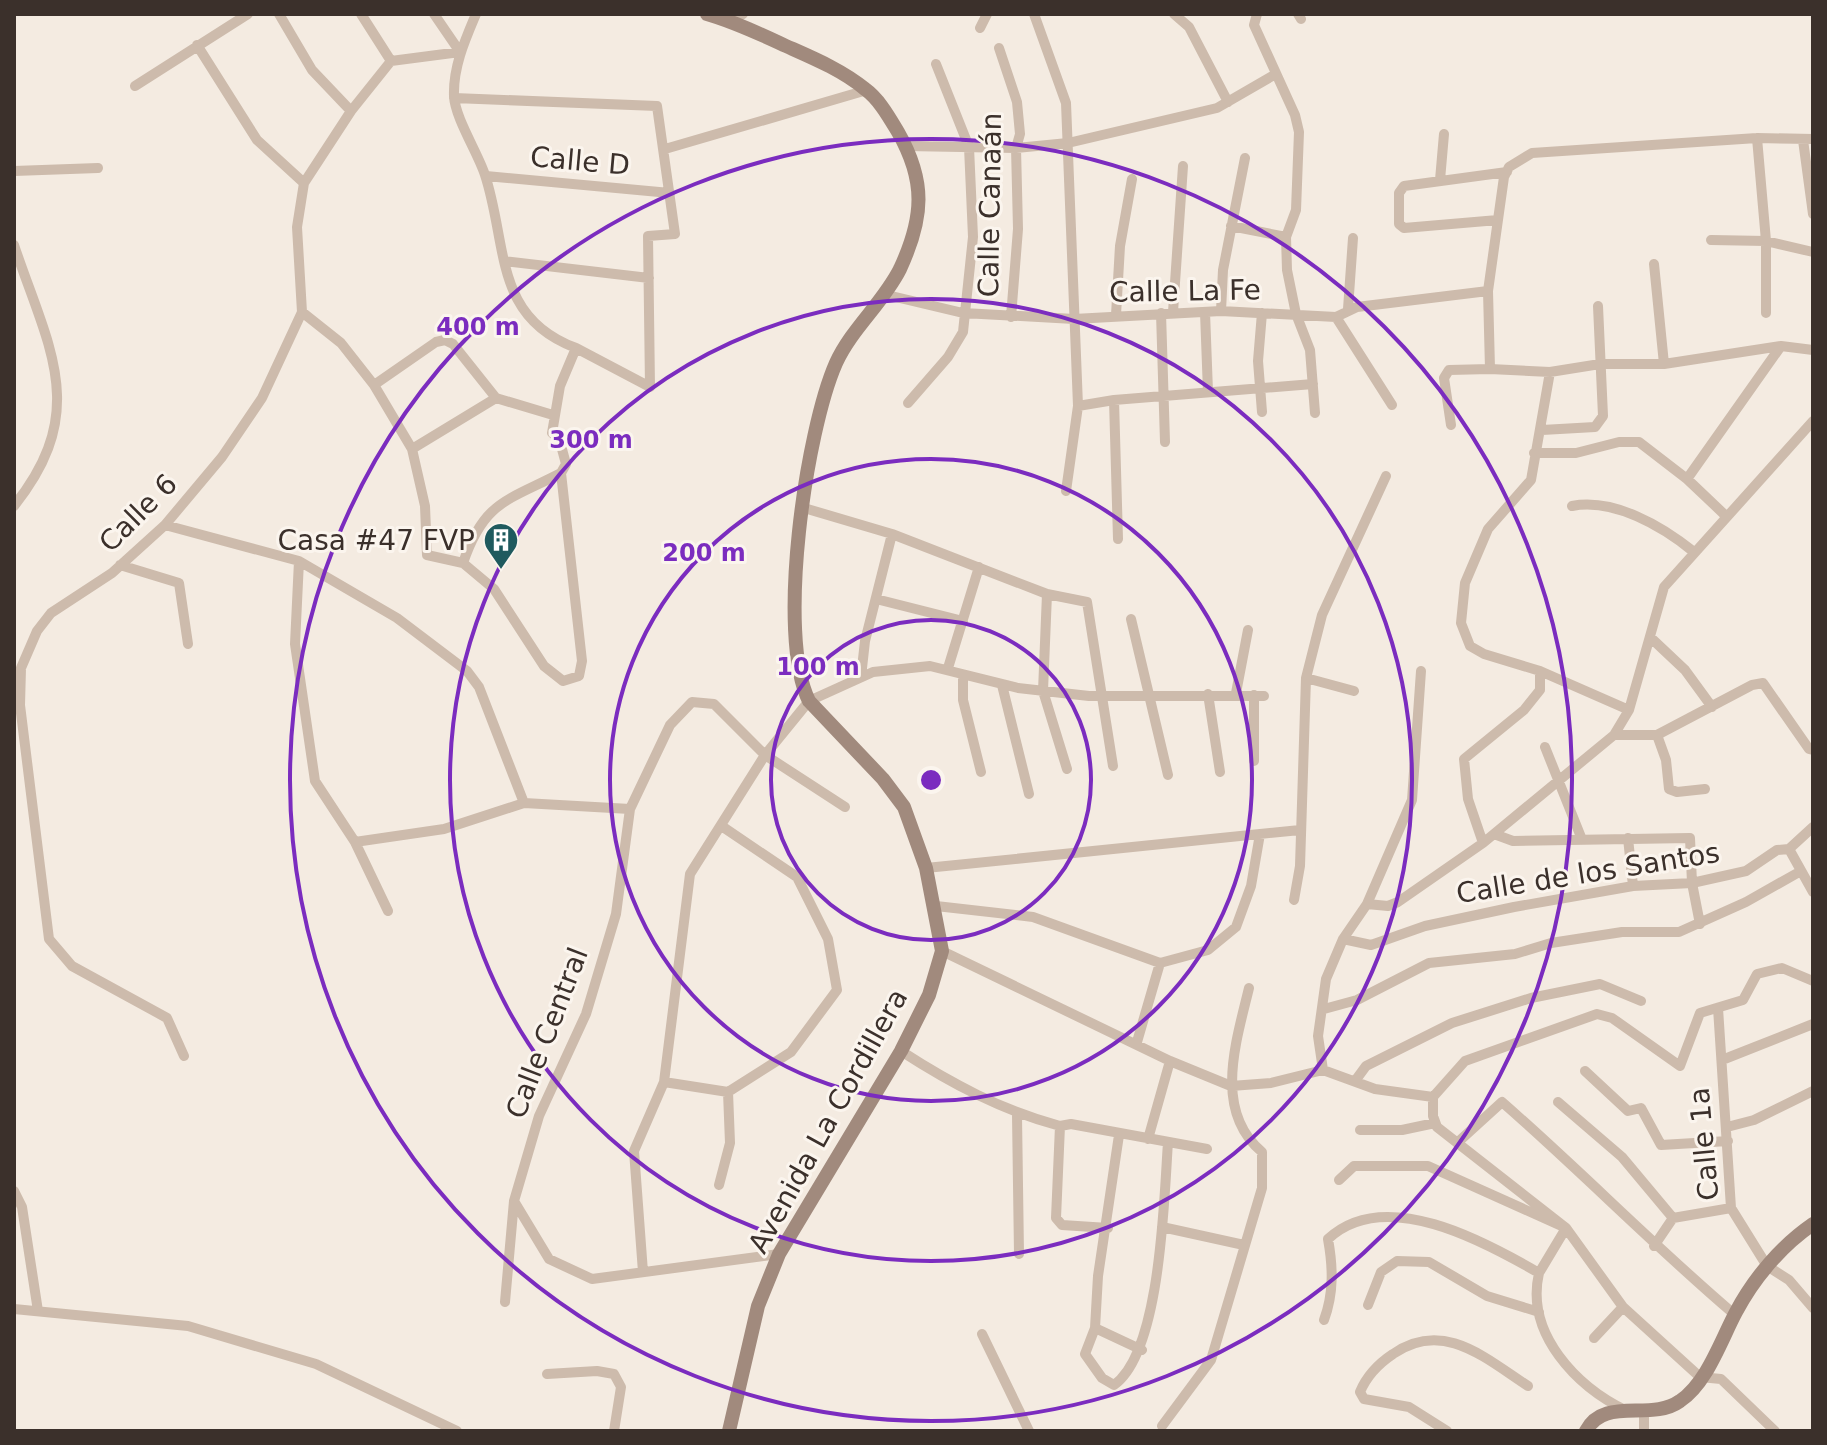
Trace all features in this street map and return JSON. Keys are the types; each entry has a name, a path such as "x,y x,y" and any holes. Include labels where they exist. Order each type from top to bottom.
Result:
{"main road":[{"name":"Avenida La Cordillera","path":"707,14 737,17 833,68 867,90 888,115 906,146 920,184 920,210 899,270 857,326 835,364 817,427 796,567 794,639 800,679 809,701 883,779 904,807 926,868 936,906 942,951 929,995 901,1051 779,1254 758,1306 729,1431"},
{"path":"1586,1431 1601,1414 1637,1412 1676,1404 1700,1377 1734,1314 1767,1266 1813,1224"}],"street":[{"path":"135,86 248,14"},
{"path":"279,14 312,70 351,111"},
{"path":"361,14 391,61 460,52"},
{"path":"434,14 460,52"},
{"path":"454,98 657,106 675,234 648,236 650,387 576,348 554,340 533,324 516,299 504,261 486,176 454,98 460,52 476,14"},
{"path":"980,28 987,14"},
{"path":"1034,14 1066,103 1078,406 1066,491"},
{"path":"1174,14 1189,27 1228,102"},
{"path":"1257,14 1254,25 1274,75 1287,95 1299,132 1296,210 1286,237 1287,270 1296,314 1310,350 1315,413"},
{"path":"197,45 257,140 304,183"},
{"name":"Calle Canaán","path":"999,48 1017,102 1020,134 1016,148 1018,229 1011,317"},
{"name":"Calle 6","path":"184,1056 167,1018 72,966 49,939 20,705 21,668 37,631 51,613 120,565 165,525 222,457 262,398 302,312 297,227 304,183 351,111 391,61"},
{"path":"908,403 948,357 963,332 973,237 969,147 936,64"},
{"path":"906,146 1016,148 1068,143 1217,108 1274,75"},
{"path":"665,149 867,90"},
{"path":"1440,180 1444,134"},
{"path":"1757,138 1766,241 1766,313"},
{"path":"1490,369 1488,291 1507,172 1519,159 1532,153 1757,138 1808,139 1813,214"},
{"path":"1221,311 1231,226 1245,158"},
{"path":"1165,442 1161,396 1183,166"},
{"path":"14,171 98,168"},
{"path":"1498,220 1401,226 1400,188 1507,172"},
{"name":"Calle D","path":"486,176 670,193"},
{"path":"1116,315 1120,246 1132,179"},
{"path":"1231,226 1286,237"},
{"path":"1348,309 1353,238"},
{"path":"1711,240 1766,241 1813,252"},
{"path":"14,245 58,374 52,442 27,489 14,506"},
{"path":"504,261 649,278"},
{"path":"1654,264 1664,364"},
{"path":"1392,405 1336,317 1348,309 1488,291"},
{"name":"Calle La Fe","path":"883,294 963,313 1011,317 1074,319 1221,311 1336,317"},
{"path":"1542,430 1595,427 1603,416 1598,306"},
{"path":"302,312 341,343 374,385 412,449 425,506 427,555 463,563 494,589 544,666 563,681 579,676 582,661 561,473"},
{"path":"1205,312 1208,392"},
{"path":"1262,313 1262,412"},
{"path":"374,385 436,342 445,340 453,344 496,398 553,415"},
{"path":"1687,479 1781,346"},
{"path":"1451,425 1444,378 1449,370 1550,372 1600,364 1664,364 1781,346 1813,350"},
{"path":"463,563 474,531 488,513 561,473 566,464 563,448 552,433 553,415 576,348"},
{"path":"1550,372 1531,480 1488,529 1465,583 1461,623 1470,646 1484,654 1540,671 1629,710"},
{"path":"1078,406 1114,400 1313,384"},
{"path":"412,449 496,398"},
{"path":"1114,400 1118,539"},
{"path":"1367,904 1388,906 1398,902 1483,843 1614,735 1629,710 1664,587 1813,421"},
{"path":"1534,453 1576,453 1639,442 1687,479 1726,516"},
{"path":"1294,900 1306,678 1322,615 1386,476"},
{"path":"1572,506 1593,502 1623,512 1675,536 1694,552"},
{"path":"804,508 892,534 1047,594 1087,602 1113,766"},
{"path":"165,525 299,561 397,618 467,671 479,687 524,803"},
{"path":"861,677 892,534"},
{"path":"299,561 295,644 315,781 355,842 388,911"},
{"path":"120,565 179,583 188,644"},
{"path":"948,668 979,567"},
{"path":"1047,594 1043,691 1067,769"},
{"path":"876,599 963,621"},
{"path":"1131,619 1168,775"},
{"path":"1236,693 1248,630"},
{"path":"1650,637 1685,670 1712,707"},
{"path":"643,1272 634,1151 664,1082 690,874 723,827 765,755 809,701 873,672 915,667 948,668 963,677 1002,685 1101,696 1259,695 1254,761"},
{"path":"1323,1070 1318,1036 1326,979 1343,939 1367,904 1412,800 1421,671"},
{"path":"1483,843 1468,799 1464,759 1524,710 1540,690 1540,671"},
{"path":"963,677 963,700 981,772"},
{"path":"1306,678 1354,691"},
{"path":"1614,735 1657,735 1752,685 1763,683 1809,749 1813,750"},
{"path":"1002,685 1029,794"},
{"path":"1208,694 1220,772"},
{"name":"Calle Central","path":"505,1302 514,1201 539,1116 586,1014 616,914 630,809 670,725 692,702 714,704 765,755"},
{"path":"1657,735 1666,760 1669,789 1677,792 1705,789"},
{"path":"1545,747 1581,837"},
{"path":"765,755 845,807"},
{"path":"355,842 444,829 524,803 630,809"},
{"path":"664,1082 728,1092 791,1052 837,990 828,939 797,877 723,827"},
{"name":"Calle de los Santos","path":"1343,939 1371,945 1469,916 1633,886 1692,883 1746,871 1777,850 1789,849 1813,827"},
{"path":"926,868 1300,830"},
{"path":"936,906 1033,917 1160,963 1208,950 1236,927 1251,886 1260,834"},
{"path":"1494,834 1513,841 1581,837 1690,838 1692,883 1700,924"},
{"path":"1628,838 1633,886"},
{"path":"1789,849 1813,892"},
{"path":"1324,1009 1357,1000 1429,963 1515,954 1551,943 1622,932 1679,932 1801,871"},
{"path":"942,951 1137,1042 1170,1061 1231,1086 1271,1083 1323,1070 1375,1089 1433,1097"},
{"path":"1137,1042 1160,963"},
{"path":"1775,1431 1721,1379 1700,1377 1623,1307 1566,1228 1435,1123 1433,1097 1465,1061 1597,1014 1612,1018 1680,1066 1700,1013 1743,1000 1757,974 1782,968 1813,981"},
{"path":"1355,1081 1366,1066 1452,1023 1531,998 1600,984 1641,1001"},
{"path":"1162,1426 1211,1360 1262,1188 1262,1152 1245,1138 1234,1116 1231,1086 1249,988"},
{"name":"Calle 1a","path":"1718,1008 1721,1093 1727,1127 1731,1208 1767,1266 1789,1280 1813,1308"},
{"path":"1722,1060 1813,1024"},
{"path":"901,1051 949,1083 1017,1115 1060,1126 1071,1124 1207,1149"},
{"path":"1148,1139 1170,1061"},
{"path":"1585,1071 1628,1111 1641,1108 1661,1145 1728,1141"},
{"path":"1727,1127 1754,1120 1813,1091"},
{"path":"719,1185 730,1143 728,1092"},
{"path":"1457,1143 1502,1102 1566,1157 1654,1246 1734,1314"},
{"path":"1558,1102 1622,1157 1673,1218"},
{"path":"1017,1115 1019,1254"},
{"path":"1360,1130 1402,1130 1435,1123"},
{"path":"1060,1126 1056,1218 1062,1225 1108,1228"},
{"path":"1119,1135 1108,1228 1098,1276 1095,1328 1086,1358 1102,1378 1114,1385 1142,1350 1162,1227 1168,1142"},
{"path":"1339,1180 1354,1166 1428,1166 1566,1228"},
{"path":"14,1191 22,1207 38,1311"},
{"path":"514,1201 549,1259 592,1279 779,1254"},
{"path":"1654,1246 1673,1218 1731,1208"},
{"path":"1324,1320 1330,1303 1333,1266 1328,1239 1344,1223 1398,1215 1423,1221 1486,1242 1539,1273"},
{"path":"1162,1227 1244,1245"},
{"path":"1566,1228 1539,1273 1536,1288 1539,1312 1548,1339 1568,1368 1599,1397 1637,1412 1644,1431"},
{"path":"1368,1305 1381,1272 1397,1261 1429,1262 1487,1296 1539,1312"},
{"path":"1594,1338 1623,1307"},
{"path":"14,1309 188,1326 316,1364 457,1431"},
{"path":"1095,1328 1142,1350"},
{"path":"982,1334 1029,1431"},
{"path":"1447,1431 1409,1407 1364,1399 1360,1392 1364,1382 1382,1362 1409,1343 1425,1339 1465,1345 1528,1386"},
{"path":"547,1374 597,1371 614,1374 621,1387 614,1431"},
{"path":"427,1431 431,1419"}],"place":[{"name":"Casa #47 FVP","path":"501,571"}]}
